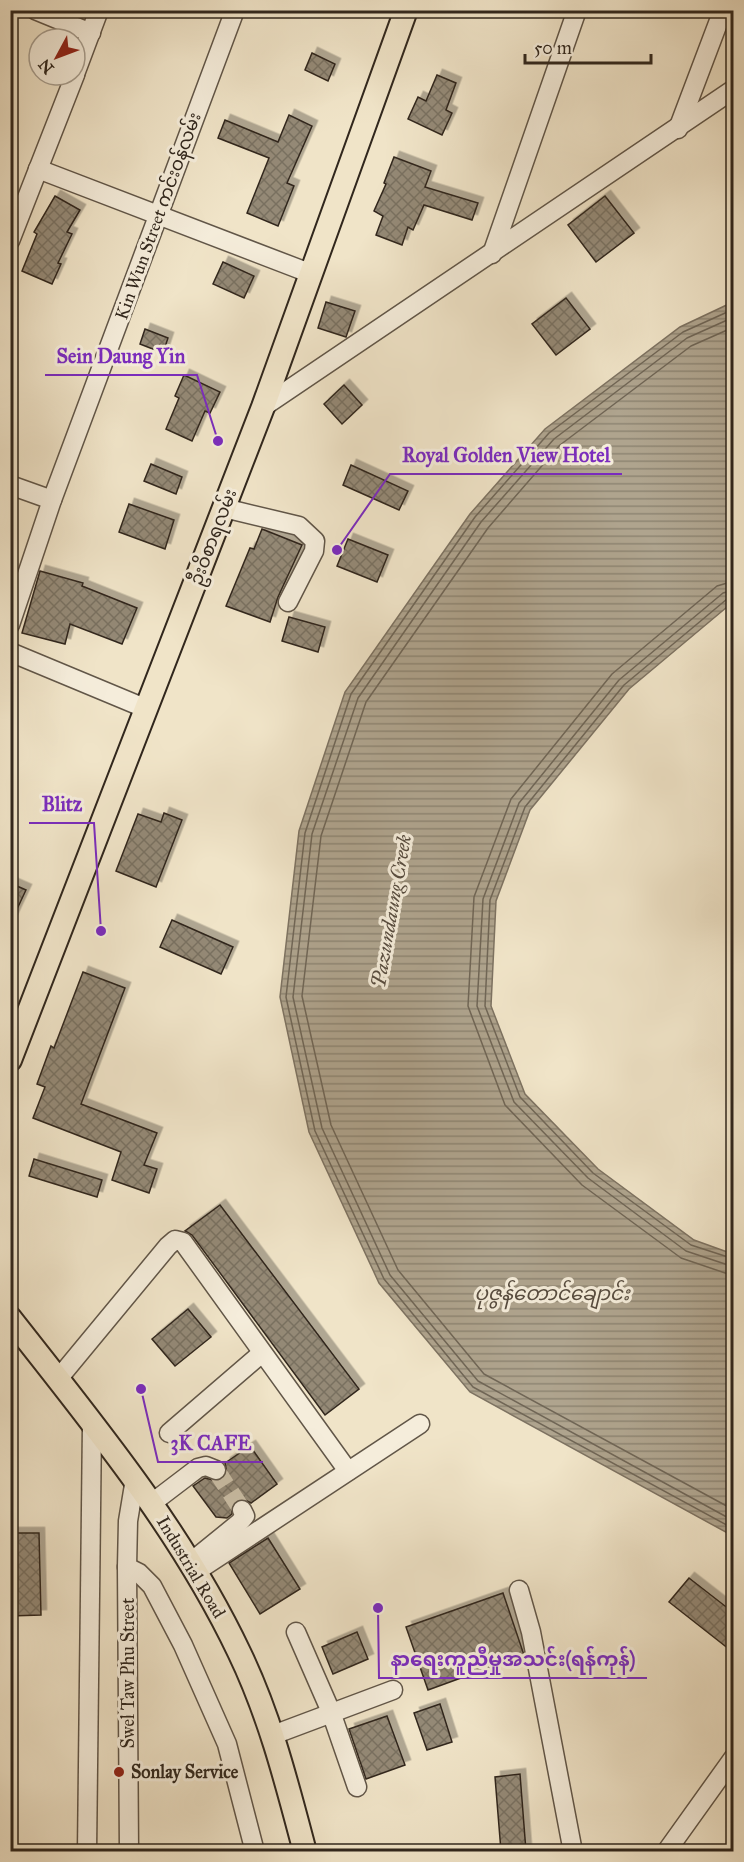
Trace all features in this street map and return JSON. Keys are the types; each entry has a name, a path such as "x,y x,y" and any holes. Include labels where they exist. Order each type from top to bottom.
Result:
{"main road":[{"name":"ဦးဝိစာရလမ်း","path":"10,1060 263,407 406,10"},
{"name":"Industrial Road","path":"10,1318 135,1479 194,1566 240,1654 273,1735 305,1851"}],"street":[{"path":"34,10 91,33"},
{"path":"87,43 99,10"},
{"name":"Kin Wun Street ကင်းဝန်လမ်း","path":"10,625 52,500 235,10"},
{"path":"492,254 577,10"},
{"path":"678,129 723,10"},
{"path":"10,242 70,87"},
{"path":"263,407 678,129 734,89"},
{"path":"38,169 312,274"},
{"path":"10,485 52,500"},
{"path":"224,508 299,526 315,541 314,551 288,603"},
{"path":"10,652 147,709"},
{"path":"58,1379 175,1240 183,1242 348,1471"},
{"path":"169,1433 262,1353"},
{"path":"87,1851 92,1424"},
{"path":"194,1566 420,1424"},
{"path":"152,1503 198,1468 207,1466 216,1470"},
{"name":"Swel Taw Phu Street","path":"129,1851 127,1567 128,1521 135,1479"},
{"path":"194,1566 239,1523 244,1516 242,1510"},
{"path":"127,1567 140,1573 160,1597 188,1656 227,1744 255,1851"},
{"path":"519,1590 531,1632 573,1851"},
{"path":"296,1632 331,1712 357,1787"},
{"path":"273,1735 393,1690"},
{"path":"666,1851 734,1757"}],"water":[{"name":"ပုဇွန်တောင်ချောင်း","path":"733,302 733,602 629,689 530,810 496,901 491,1006 525,1094 598,1169 694,1240 733,1254 733,1536 470,1392 379,1283 309,1132 280,997 299,831 345,692 470,514 545,429 680,327"}],"building":[{"path":"312,53 335,64 328,81 305,70"},
{"path":"437,75 456,83 446,110 452,113 442,135 408,119 418,97 426,101"},
{"path":"289,115 312,126 287,183 294,186 278,226 247,213 269,158 218,138 225,120 278,142"},
{"path":"394,157 431,171 425,187 478,203 472,220 424,205 413,230 408,227 402,245 376,235 383,216 374,211 386,184 384,183"},
{"path":"55,196 80,210 67,232 72,234 58,263 61,264 52,284 22,271 37,234 34,232"},
{"path":"605,196 634,233 596,262 568,225"},
{"path":"223,262 254,276 244,298 213,284"},
{"path":"566,298 590,329 556,355 532,324"},
{"path":"326,302 355,311 346,337 318,328"},
{"path":"145,329 168,338 163,353 140,344"},
{"path":"184,375 220,392 210,413 205,411 192,441 166,429 179,398 175,396"},
{"path":"344,385 362,405 342,424 324,404"},
{"path":"151,464 182,477 176,494 144,481"},
{"path":"351,465 408,491 399,510 343,485"},
{"path":"129,504 174,520 165,549 119,532"},
{"path":"262,529 302,545 278,597 270,622 226,606 250,548 254,549"},
{"path":"348,539 388,555 377,582 337,566"},
{"path":"40,571 83,583 82,586 137,608 122,644 70,624 65,644 22,633"},
{"path":"289,617 325,627 318,652 282,641"},
{"path":"164,813 182,820 156,887 116,871 138,814 161,822"},
{"path":"10,883 26,890 10,924"},
{"path":"172,920 233,947 221,974 160,947"},
{"path":"83,972 125,988 81,1104 157,1133 144,1165 157,1169 149,1193 112,1180 121,1152 33,1118 45,1087 37,1084 51,1046 54,1048"},
{"path":"34,1159 102,1180 97,1197 29,1176"},
{"path":"220,1205 359,1389 325,1415 192,1235 185,1231"},
{"path":"188,1309 211,1337 175,1366 152,1339"},
{"path":"250,1446 277,1484 251,1503 243,1499 236,1500 232,1504 232,1514 227,1518 216,1517 193,1486 205,1478 217,1481 222,1479 227,1474 225,1463"},
{"path":"10,1533 39,1533 41,1615 10,1616"},
{"path":"268,1538 300,1589 260,1614 229,1563"},
{"path":"689,1578 734,1613 734,1653 669,1602"},
{"path":"503,1593 524,1655 428,1690 406,1627"},
{"path":"357,1632 368,1659 333,1674 322,1647"},
{"path":"440,1704 452,1742 427,1750 414,1713"},
{"path":"387,1716 405,1765 366,1779 349,1729"},
{"path":"520,1774 526,1851 501,1851 495,1777"}],"tunnel":[{"path":"216,1470 242,1510"}],"place":[{"name":"Sein Daung Yin","path":"218,441"},
{"name":"Royal Golden View Hotel","path":"337,550"},
{"name":"Blitz","path":"101,931"},
{"name":"3K CAFE","path":"141,1389"},
{"name":"နာရေးကူညီမှုအသင်း(ရန်ကုန်)","path":"378,1608"},
{"name":"Sonlay Service","path":"119,1772"}],"water label":[{"name":"Pazundaung Creek","path":"391,911"}]}
